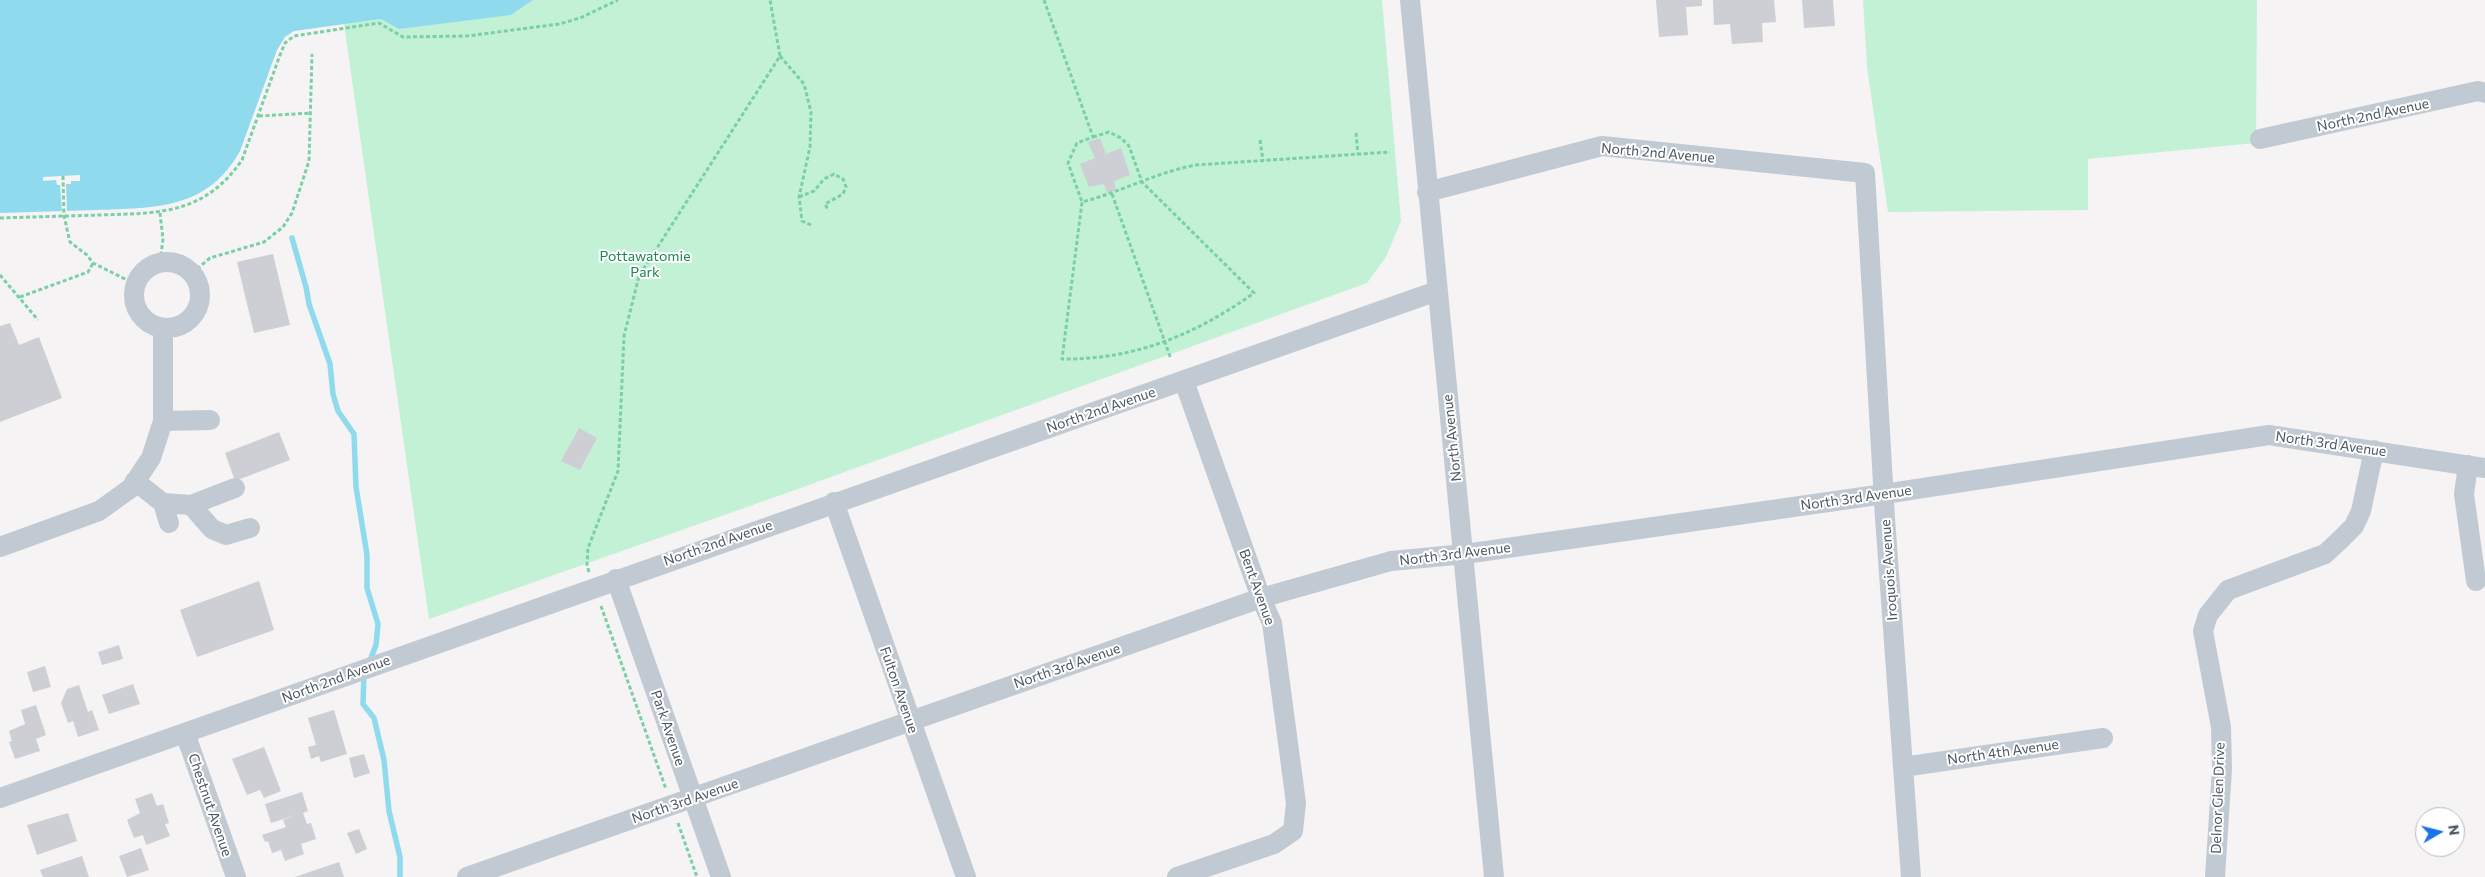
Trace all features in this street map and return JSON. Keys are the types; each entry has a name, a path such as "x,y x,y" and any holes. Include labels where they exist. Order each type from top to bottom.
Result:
{"street":[{"name":"North Avenue","path":"1410,0 1427,192 1465,554 1494,877"},
{"name":"North 2nd Avenue","path":"2260,139 2478,92 2485,93"},
{"name":"North 2nd Avenue","path":"1427,192 1602,146 1864,172"},
{"name":"Iroquois Avenue","path":"1864,172 1911,877"},
{"path":"160,262 178,263 192,273 198,283 200,294 196,311 184,323 174,328 163,328 145,320 138,312 135,304 135,284 141,274 150,266 160,262"},
{"name":"North 2nd Avenue","path":"0,798 595,586 1184,382 1437,291"},
{"path":"0,547 99,511 131,488 152,458 163,421 163,328"},
{"name":"Bent Avenue","path":"1177,877 1274,844 1293,831 1296,804 1272,623 1261,598 1184,382"},
{"path":"163,421 210,420"},
{"name":"North 3rd Avenue","path":"467,877 1261,598 1391,562 1465,554 1884,494 2269,435 2477,466"},
{"name":"Delnor Glen Drive","path":"2215,877 2222,769 2221,726 2203,631 2208,615 2228,590 2325,554 2340,540 2354,526 2360,511 2374,450"},
{"path":"2476,581 2464,494 2477,466"},
{"path":"135,481 163,503 191,505 235,488"},
{"name":"Fulton Avenue","path":"834,502 966,877"},
{"path":"163,503 169,523"},
{"path":"191,505 212,529 226,535 250,528"},
{"name":"Park Avenue","path":"616,579 720,877"},
{"name":"Chestnut Avenue","path":"185,733 236,877"},
{"name":"North 4th Avenue","path":"1903,766 2103,738"}],"path":[{"path":"0,218 160,213 217,189 232,174 242,160 285,43 294,36 379,23 390,32 403,37 467,36 559,24 580,18 618,0"},
{"path":"770,0 780,56 804,84 811,112 810,146 799,197 802,221 811,225"},
{"path":"1044,0 1093,137"},
{"path":"192,273 210,258 264,242 283,227 292,213 307,169 311,113 309,90 312,54"},
{"path":"697,877 587,565 588,548 618,471 624,336 639,276 780,56"},
{"path":"259,116 311,113"},
{"path":"1109,132 1121,138 1129,146 1142,182 1254,293 1200,327 1128,354 1087,359 1062,359 1082,202 1068,163 1078,143 1109,132"},
{"path":"1356,133 1358,154"},
{"path":"1260,140 1263,161"},
{"path":"1082,202 1112,194 1173,169 1390,152"},
{"path":"799,197 814,191 824,179 834,174 843,179 846,187 843,194 825,204 828,210"},
{"path":"63,176 64,216 70,242 93,263 135,284"},
{"path":"1112,194 1171,359"},
{"path":"160,213 163,239 160,262"},
{"path":"20,297 88,272 93,263"},
{"path":"0,274 38,320"}],"green space":[{"name":"Pottawatomie Park","path":"533,0 1382,0 1401,221 1386,257 1367,283 781,495 429,619 344,24 381,19 511,15"},
{"path":"1863,0 2257,0 2256,143 2088,159 2088,210 1888,212 1867,67"}],"water":[{"path":"0,0 533,0 511,15 399,29 381,19 294,31 285,37 277,50 240,151 227,170 196,195 178,202 139,208 0,213"}],"pier":[{"path":"80,175 80,181 71,181 71,184 66,184 67,211 62,212 60,185 57,185 56,180 43,181 43,177"}],"building":[{"path":"1656,0 1702,0 1702,6 1686,7 1688,35 1659,37"},
{"path":"1713,0 1774,0 1776,22 1762,23 1763,42 1732,44 1730,24 1714,25"},
{"path":"1802,0 1833,0 1835,26 1804,28"},
{"path":"1100,138 1106,154 1121,148 1130,175 1114,181 1116,190 1107,193 1104,184 1089,187 1080,164 1095,158 1088,142"},
{"path":"273,254 290,325 254,333 237,262"},
{"path":"10,323 19,345 39,337 62,398 0,422 0,326"},
{"path":"579,428 597,438 580,470 561,461"},
{"path":"279,432 290,460 235,481 225,453"},
{"path":"259,581 274,630 197,657 180,610"},
{"path":"119,645 123,659 102,665 98,652"},
{"path":"45,666 51,687 33,692 27,672"},
{"path":"133,684 140,704 109,714 102,695"},
{"path":"79,685 88,712 92,710 99,730 78,737 73,721 68,723 61,703 67,689"},
{"path":"36,705 46,735 36,739 40,751 15,759 9,742 12,741 9,731 25,724 21,710"},
{"path":"334,710 347,754 321,762 319,756 311,759 308,747 316,745 308,718"},
{"path":"264,747 281,791 264,798 260,790 247,795 232,759"},
{"path":"364,754 370,773 354,778 349,758"},
{"path":"302,792 308,811 303,813 307,824 311,823 316,839 301,844 304,854 285,861 281,850 272,853 268,841 265,842 262,835 286,827 283,820 296,815 271,823 265,804"},
{"path":"152,793 157,806 163,804 169,823 165,824 170,836 146,845 143,835 134,838 127,820 140,813 135,799"},
{"path":"68,813 77,841 37,855 27,825"},
{"path":"359,829 367,849 356,854 347,833"},
{"path":"141,848 149,870 127,877 119,856"},
{"path":"82,856 89,877 43,877 40,870"},
{"path":"339,862 344,877 295,877"}],"waterway":[{"path":"292,238 309,304 330,364 333,394 338,411 354,434 356,487 367,555 367,588 378,624 376,645 369,663"},
{"path":"364,673 363,704 374,718 384,760 389,811 400,857 400,877"}]}
